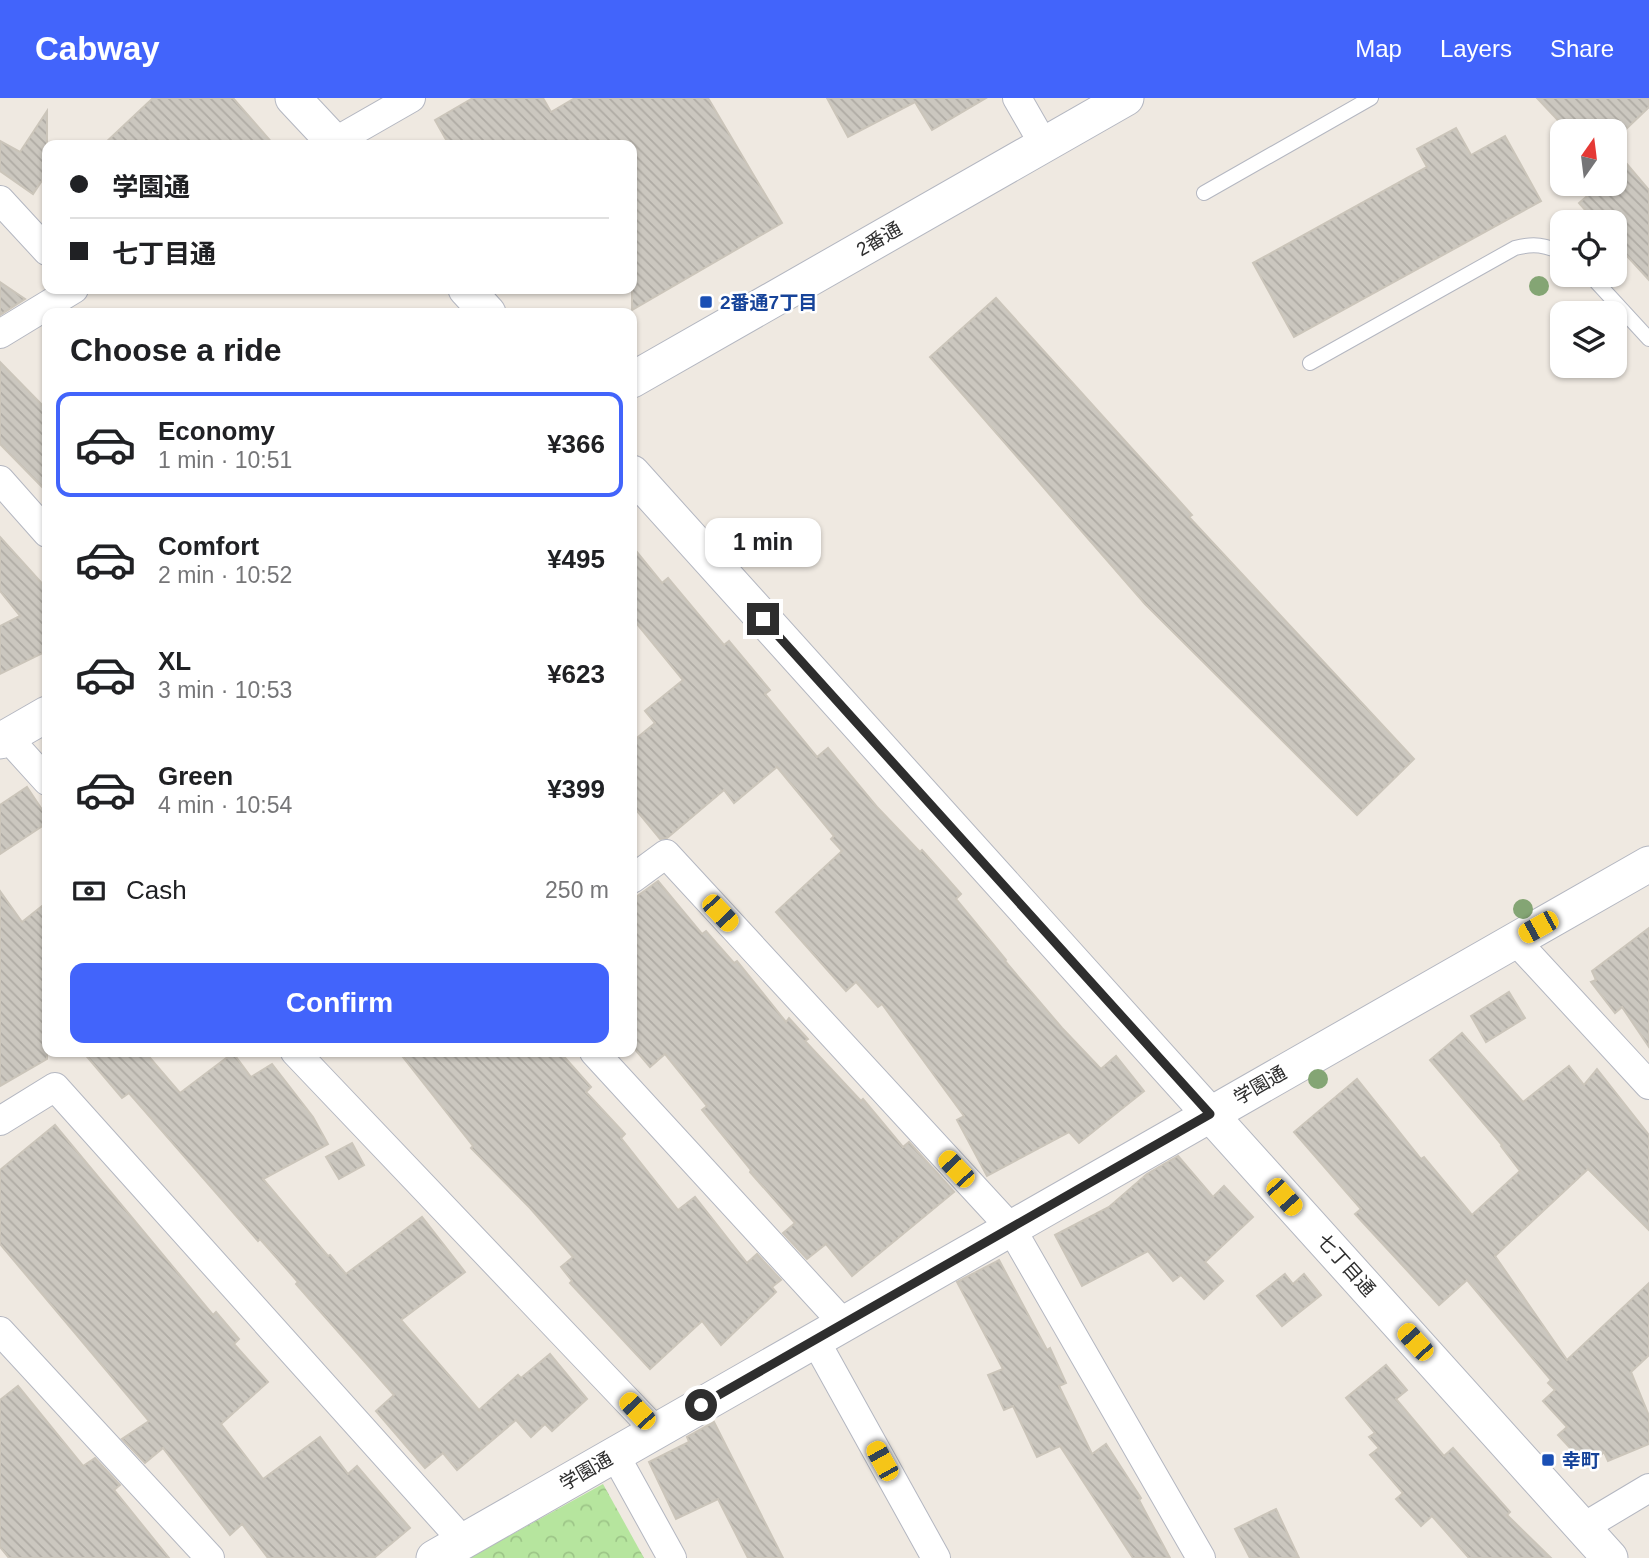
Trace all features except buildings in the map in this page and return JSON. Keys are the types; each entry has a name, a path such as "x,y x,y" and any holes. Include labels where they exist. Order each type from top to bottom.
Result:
{"street":[{"path":"293,98 330,140"},
{"path":"340,140 411,98"},
{"path":"1017,98 1044,145"},
{"name":"2番通","path":"637,377 1126,98"},
{"path":"0,200 42,246"},
{"path":"43,308 66,294"},
{"path":"471,294 483,308"},
{"path":"0,334 42,308"},
{"name":"七丁目通","path":"637,479 1610,1558"},
{"path":"0,480 42,527"},
{"path":"42,717 4,739 42,776"},
{"path":"637,875 666,854 1011,1228 1201,1558"},
{"name":"学園通","path":"449,1550 1649,864"},
{"path":"1515,940 1649,1085"},
{"path":"300,1057 656,1431"},
{"path":"598,1057 830,1332 936,1558"},
{"path":"0,1121 55,1087 449,1550"},
{"path":"0,1331 210,1558"},
{"path":"615,1455 672,1558"},
{"path":"1582,1528 1649,1488"}],"lane":[{"path":"1204,194 1371,98"},
{"path":"1310,363 1514,247 1531,244 1550,246"},
{"path":"1601,287 1649,339"}],"green space":[{"path":"603,1484 644,1558 469,1558"}],"place":[{"name":"2番通7丁目","path":"706,302"},
{"name":"幸町","path":"1548,1460"}],"route":[{"path":"701,1405 1210,1114 763,619"}]}
